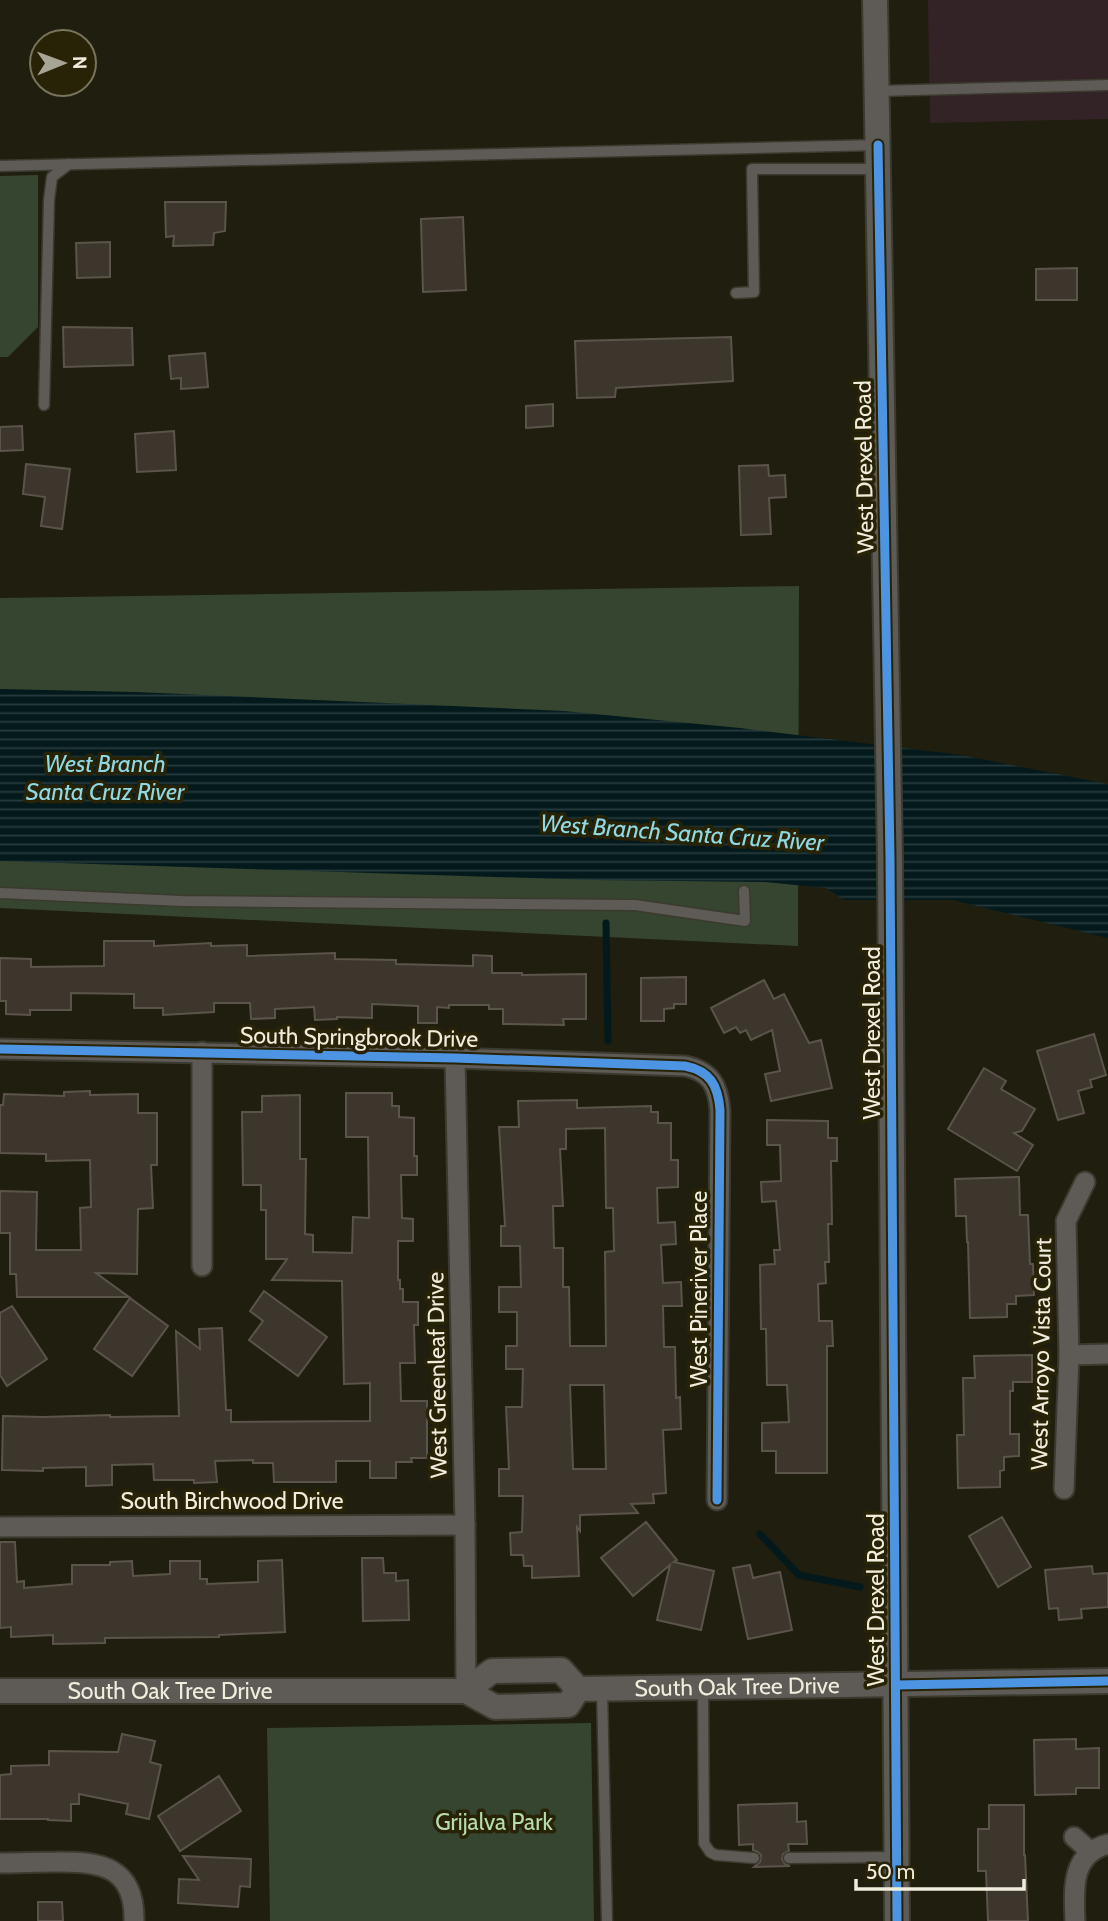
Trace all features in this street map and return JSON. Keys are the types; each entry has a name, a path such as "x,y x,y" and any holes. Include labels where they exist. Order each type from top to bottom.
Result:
{"street":[{"name":"West Drexel Road","path":"875,0 890,873 897,1921"},
{"name":"South Springbrook Drive","path":"0,1049 455,1058 685,1066 718,1075"},
{"path":"202,1052 202,1266"},
{"name":"West Greenleaf Drive","path":"455,1058 466,1691"},
{"name":"West Pineriver Place","path":"717,1500 718,1075"},
{"name":"West Arroyo Vista Court","path":"1064,1489 1069,1355 1066,1221 1085,1182"},
{"path":"1069,1355 1108,1354"},
{"name":"South Birchwood Drive","path":"0,1527 465,1525"},
{"path":"466,1691 492,1671 506,1670 561,1670 590,1689"},
{"name":"South Oak Tree Drive","path":"0,1691 466,1691 495,1707 568,1705 590,1689 1108,1681"},
{"path":"1074,1837 1099,1848 1078,1870 1074,1882 1075,1921"},
{"path":"0,1863 78,1861 94,1863 125,1874 133,1899 134,1921"}],"lane":[{"path":"877,91 1108,85"},
{"path":"0,166 879,161"},
{"path":"736,293 754,292 752,169 879,161"},
{"path":"44,405 51,177 70,164"},
{"path":"0,893 182,901 635,905 745,922 744,891"},
{"path":"702,1687 705,1843 710,1852 716,1855 754,1858"},
{"path":"590,1689 607,1921"},
{"path":"789,1858 897,1857"}],"shaded area":[{"path":"928,0 1108,0 1108,119 930,123"}],"green space":[{"path":"38,175 38,327 8,357 0,357 0,176"},
{"path":"799,586 798,946 0,908 0,598"},
{"name":"Grijalva Park","path":"591,1723 594,1921 270,1921 267,1728"}],"water":[{"name":"West Branch Santa Cruz River","path":"0,689 135,692 564,711 740,728 961,755 1108,784 1108,938 953,900 844,900 826,888 765,882 591,880 0,861"}],"building":[{"path":"165,202 226,202 225,231 214,233 213,245 173,246 174,236 166,237"},
{"path":"463,217 466,290 423,292 421,219"},
{"path":"110,242 110,277 77,278 76,243"},
{"path":"1077,268 1077,300 1036,300 1036,269"},
{"path":"63,327 132,328 133,365 64,367"},
{"path":"731,337 733,381 616,388 615,397 577,398 575,341"},
{"path":"205,353 208,387 181,389 181,378 171,379 169,356"},
{"path":"553,404 553,426 526,428 526,406"},
{"path":"22,426 23,450 0,451 0,427"},
{"path":"174,431 176,470 137,472 135,434"},
{"path":"26,464 70,469 62,529 41,526 45,497 23,494"},
{"path":"768,465 769,476 785,475 786,497 769,498 771,534 741,535 739,466"},
{"path":"104,941 154,941 154,946 211,943 211,946 247,945 247,956 335,953 335,959 396,960 396,964 473,966 473,955 492,956 492,973 586,974 586,1019 563,1019 564,1025 503,1024 503,1009 489,1009 489,1005 437,1007 437,1023 418,1023 418,1006 372,1004 372,1018 337,1017 315,1020 314,1007 275,1009 275,1018 251,1019 250,1003 214,1003 214,1012 163,1015 163,1008 134,1008 134,994 71,993 71,1010 30,1010 30,1015 6,1014 6,1001 0,1001 0,958 31,959 31,967 104,966"},
{"path":"686,977 686,1004 674,1004 674,1008 664,1009 664,1021 641,1021 641,978"},
{"path":"764,980 774,999 784,994 809,1043 821,1040 832,1088 771,1101 765,1074 780,1071 772,1030 751,1040 746,1030 740,1033 736,1027 724,1033 711,1008"},
{"path":"1094,1034 1106,1075 1090,1080 1092,1087 1078,1091 1084,1113 1058,1120 1037,1051"},
{"path":"984,1068 1006,1081 1001,1089 1035,1109 1022,1131 1014,1133 1033,1145 1017,1171 948,1129"},
{"path":"90,1091 90,1095 138,1094 138,1113 157,1113 157,1165 151,1165 153,1208 138,1209 137,1274 96,1273 129,1297 17,1297 16,1274 10,1274 10,1233 0,1233 0,1191 37,1192 36,1250 81,1250 80,1208 91,1207 90,1160 46,1161 46,1154 0,1153 0,1105 3,1105 4,1094 64,1096 64,1092"},
{"path":"346,1093 392,1093 392,1106 399,1106 399,1117 414,1118 417,1175 401,1175 402,1218 413,1219 413,1241 398,1241 398,1280 400,1289 403,1289 403,1302 418,1302 418,1325 414,1325 415,1363 400,1363 401,1401 427,1401 427,1458 396,1462 396,1478 370,1478 370,1461 336,1461 336,1482 274,1482 273,1463 253,1463 253,1460 215,1461 217,1482 194,1483 194,1480 154,1480 153,1464 112,1465 112,1485 86,1486 86,1467 43,1468 43,1471 2,1470 3,1416 179,1416 176,1331 200,1349 199,1329 222,1328 226,1410 231,1410 231,1422 370,1421 370,1383 344,1384 342,1281 272,1280 287,1259 266,1259 266,1210 261,1210 261,1185 243,1185 242,1112 262,1112 262,1096 300,1095 300,1159 306,1159 305,1234 313,1235 313,1252 352,1253 353,1217 369,1218 368,1137 346,1137"},
{"path":"577,1100 577,1108 651,1106 651,1112 658,1112 658,1123 671,1123 671,1160 678,1160 678,1187 657,1188 658,1223 675,1222 676,1244 661,1245 663,1283 681,1282 682,1306 663,1306 664,1347 675,1347 676,1398 680,1397 681,1429 663,1430 666,1493 653,1494 654,1503 631,1504 638,1513 580,1515 580,1531 577,1527 579,1576 532,1578 532,1566 524,1566 523,1555 511,1555 510,1533 522,1532 523,1496 499,1496 499,1469 509,1469 506,1407 522,1407 523,1369 506,1369 506,1346 517,1346 517,1312 499,1312 499,1287 521,1287 520,1246 501,1246 501,1226 505,1226 499,1127 519,1127 518,1101","holes":["605,1128 606,1208 613,1208 614,1251 605,1252 606,1346 570,1346 569,1287 563,1287 563,1248 554,1248 553,1206 563,1206 560,1149 566,1149 566,1129","570,1385 604,1385 606,1469 573,1469"]},
{"path":"767,1120 828,1121 828,1138 837,1138 837,1161 831,1161 832,1224 828,1224 829,1262 825,1262 826,1283 818,1284 819,1321 832,1321 833,1346 827,1346 827,1473 776,1473 776,1451 762,1451 762,1423 789,1422 787,1385 767,1385 766,1329 761,1329 760,1265 775,1264 774,1250 780,1250 776,1201 762,1202 761,1182 781,1181 780,1145 767,1145"},
{"path":"1019,1177 1020,1215 1028,1215 1034,1295 1016,1296 1016,1304 1007,1304 1007,1317 970,1318 966,1216 956,1216 955,1179"},
{"path":"264,1291 327,1337 298,1376 249,1340 263,1321 250,1311"},
{"path":"130,1298 168,1326 132,1376 94,1349"},
{"path":"12,1306 47,1359 7,1386 0,1375 0,1313"},
{"path":"1032,1355 1032,1382 1013,1382 1013,1391 1010,1391 1010,1434 1019,1434 1019,1456 1004,1457 1004,1470 1000,1471 1000,1487 958,1488 957,1435 964,1435 963,1378 975,1378 974,1356"},
{"path":"1002,1517 1031,1567 998,1587 969,1536"},
{"path":"646,1522 677,1560 674,1562 714,1571 701,1630 657,1620 670,1565 633,1596 601,1558"},
{"path":"0,1542 15,1542 17,1582 24,1581 24,1588 72,1584 72,1565 110,1565 110,1562 132,1561 133,1576 170,1574 170,1561 200,1561 200,1579 207,1579 207,1584 258,1582 258,1561 282,1560 285,1632 219,1637 105,1638 105,1643 53,1644 53,1635 11,1637 11,1627 0,1628"},
{"path":"362,1558 383,1558 384,1573 396,1573 396,1581 408,1580 409,1620 363,1621"},
{"path":"750,1565 753,1578 780,1572 792,1630 748,1639 733,1568"},
{"path":"1092,1566 1093,1574 1108,1573 1108,1607 1081,1609 1082,1618 1059,1620 1058,1608 1049,1609 1045,1570"},
{"path":"122,1734 155,1741 150,1762 161,1765 149,1819 126,1814 128,1804 79,1794 79,1804 71,1804 71,1821 0,1819 0,1775 11,1774 11,1766 49,1765 49,1751 118,1752"},
{"path":"1076,1739 1076,1749 1099,1748 1099,1788 1076,1788 1076,1794 1035,1795 1034,1740"},
{"path":"219,1776 241,1811 180,1851 158,1816"},
{"path":"797,1803 797,1822 806,1821 807,1844 788,1844 789,1851 783,1854 782,1859 790,1866 754,1867 760,1862 761,1855 753,1850 753,1844 739,1845 738,1805"},
{"path":"989,1805 1024,1805 1028,1921 988,1921 986,1871 978,1871 978,1829 989,1829"},
{"path":"183,1856 251,1859 250,1887 240,1886 238,1907 178,1903 179,1879 199,1880"},
{"path":"38,1902 62,1902 63,1921 38,1921"}],"waterway":[{"path":"606,923 608,1041"},
{"path":"760,1534 799,1575 860,1587"}],"cycle path":[{"path":"878,145 890,859 897,1921"},
{"path":"0,1049 455,1058 685,1066 701,1071 715,1086 720,1110 717,1500"},
{"path":"896,1685 1108,1681"}]}
